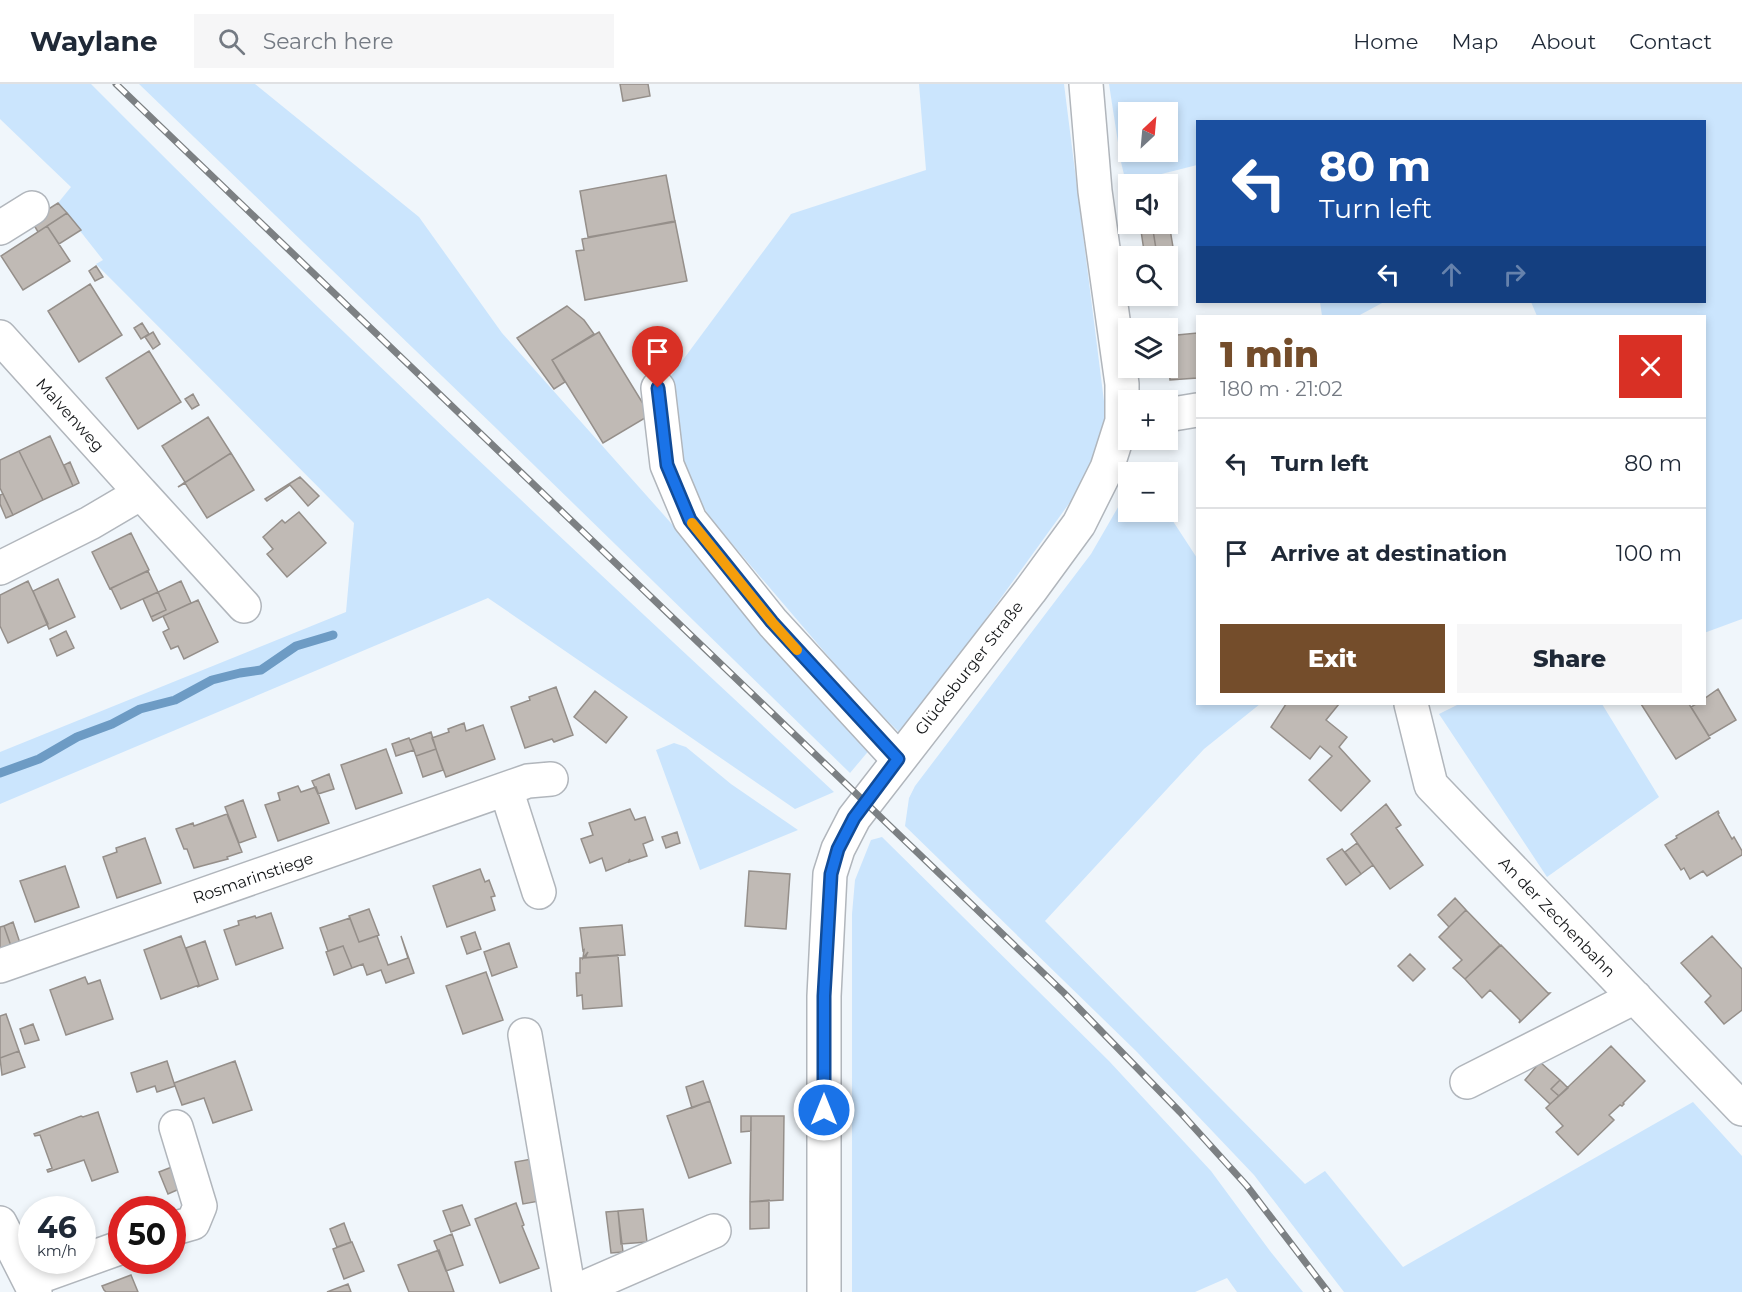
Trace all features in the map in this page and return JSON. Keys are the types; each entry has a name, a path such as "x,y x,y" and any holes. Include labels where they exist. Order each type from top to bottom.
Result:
{"street":[{"name":"Glücksburger Straße","path":"1086,84 1095,191 1122,390"},
{"path":"0,228 32,208"},
{"name":"Malvenweg","path":"0,337 244,606"},
{"path":"658,388 667,465 690,520 772,622 898,759"},
{"path":"1178,413 1196,410"},
{"name":"Glücksburger Straße","path":"824,1292 824,996 831,874 838,849 854,818 1030,591 1079,524 1107,468 1118,439"},
{"path":"0,568 90,523 141,493"},
{"name":"An der Zechenbahn","path":"1411,705 1431,785 1742,1109"},
{"name":"Rosmarinstiege","path":"0,966 528,781 551,779"},
{"path":"506,789 539,892"},
{"path":"1467,1082 1635,997"},
{"path":"525,1035 569,1292"},
{"path":"176,1127 200,1206 193,1222 186,1225"},
{"path":"0,1223 32,1286 108,1253"},
{"path":"574,1292 714,1231"}],"shaded area":[{"path":"0,84 91,84 366,353 834,792 795,809 488,598 0,804 0,752 346,612 354,523 96,264 103,260 58,203 71,187 0,119"},
{"path":"139,84 255,84 419,217 502,333 871,748 850,773 497,429"},
{"path":"919,84 1064,84 1107,425 1081,487 902,735 863,697 710,518 685,474 671,376 791,214 926,170"},
{"path":"1109,84 1742,84 1742,619 1706,632 1706,315 1537,315 1531,303 1706,303 1706,120 1196,120 1196,165 1162,174 1124,174 1121,162 1178,162 1178,102 1118,102 1118,142"},
{"path":"1320,303 1382,303 1360,315 1322,315"},
{"path":"1118,507 1118,522 1174,522 1196,556 1196,705 1259,705 1204,749 1045,921 1305,1184 1325,1171 1403,1267 1693,1102 1742,1156 1742,1292 1344,1292 1254,1175 1137,1052 905,826 909,798 915,786 1091,554"},
{"path":"1457,705 1603,705 1659,797 1547,877 1439,714"},
{"path":"674,743 686,747 731,784 798,830 700,870 656,750"},
{"path":"882,837 1109,1061 1211,1171 1303,1292 1237,1292 1227,1278 1195,1292 852,1292 852,914 855,880 871,840"}],"building":[{"path":"620,84 648,84 650,96 623,101"},
{"path":"666,175 675,222 588,237 580,191"},
{"path":"58,203 67,213 38,232 31,220"},
{"path":"67,213 81,230 59,244 47,226"},
{"path":"675,221 687,281 585,300 576,251 584,250 582,239"},
{"path":"47,226 70,261 23,290 1,256"},
{"path":"1141,234 1154,234 1156,246 1143,246"},
{"path":"1154,234 1171,234 1173,246 1156,246"},
{"path":"96,266 103,277 95,281 89,271"},
{"path":"90,284 122,335 79,362 48,311"},
{"path":"567,306 584,320 594,334 552,360 565,382 554,389 517,338"},
{"path":"142,323 149,334 141,339 134,328"},
{"path":"153,332 160,344 153,349 145,337"},
{"path":"599,332 650,415 603,443 552,360"},
{"path":"1196,333 1196,378 1170,380 1170,378 1178,378 1178,335"},
{"path":"149,351 181,402 138,429 106,378"},
{"path":"193,394 199,405 192,409 185,399"},
{"path":"208,417 231,453 178,487 185,482 162,446"},
{"path":"50,436 73,486 43,500 19,451"},
{"path":"19,451 43,500 13,515 0,488 0,460"},
{"path":"231,453 254,490 207,518 185,483 178,487"},
{"path":"70,462 79,483 73,486 64,465"},
{"path":"300,477 319,496 308,506 290,485 267,501 265,499"},
{"path":"3,494 13,515 6,518 0,504 0,495"},
{"path":"299,512 326,543 287,577 267,554 273,549 263,537 282,520 285,523"},
{"path":"131,533 149,570 110,589 92,552"},
{"path":"148,571 158,592 121,609 111,588"},
{"path":"58,579 75,617 49,629 33,591"},
{"path":"28,581 48,624 8,643 0,626 0,595"},
{"path":"181,581 191,603 153,621 151,617 166,610 158,592"},
{"path":"158,592 166,610 151,617 143,599"},
{"path":"198,600 218,642 184,659 178,646 171,649 163,632 169,629 163,616"},
{"path":"66,631 74,648 57,656 50,639"},
{"path":"556,687 573,735 525,748 511,707 530,700 529,697"},
{"path":"1718,689 1736,720 1709,736 1691,707 1706,705 1706,698"},
{"path":"595,691 627,717 606,743 574,717"},
{"path":"1285,705 1338,705 1326,720 1347,737 1339,747 1370,781 1341,811 1309,780 1332,756 1320,746 1310,759 1271,727"},
{"path":"1642,705 1690,705 1710,738 1676,759"},
{"path":"464,723 466,731 483,725 495,759 446,777 432,738"},
{"path":"431,732 436,749 416,756 410,740"},
{"path":"409,738 414,750 396,756 392,744"},
{"path":"386,749 402,793 356,809 341,765"},
{"path":"436,749 443,770 423,777 416,756"},
{"path":"329,774 334,789 318,794 312,781"},
{"path":"298,786 301,792 316,787 329,823 278,841 265,805 280,800 278,793"},
{"path":"243,800 256,837 239,843 225,807"},
{"path":"1386,804 1401,825 1396,828 1423,865 1390,889 1351,834"},
{"path":"630,809 635,820 645,817 653,840 643,844 647,856 629,862 630,859 606,871 602,858 590,863 581,839 593,835 589,823"},
{"path":"1718,811 1732,839 1734,837 1742,851 1742,855 1707,876 1703,871 1690,879 1684,868 1681,870 1665,845"},
{"path":"227,814 242,852 227,857 228,859 194,868 176,829 193,823 194,826"},
{"path":"677,832 680,843 666,848 662,837"},
{"path":"145,838 161,883 117,898 103,857 117,852 116,848"},
{"path":"1357,843 1373,865 1361,874 1345,852"},
{"path":"1342,849 1361,874 1346,885 1327,859"},
{"path":"65,866 79,907 35,922 20,881"},
{"path":"480,869 485,882 489,880 495,896 491,897 495,910 447,927 433,886"},
{"path":"749,871 790,874 786,929 745,926"},
{"path":"1455,898 1466,910 1449,927 1438,915"},
{"path":"369,909 379,935 359,942 349,916"},
{"path":"1466,910 1500,945 1465,979 1453,968 1462,960 1439,937"},
{"path":"271,913 283,948 236,965 224,930 239,925 238,921"},
{"path":"350,918 359,942 377,936 388,965 408,958 401,936 414,973 386,983 381,970 367,975 363,964 352,968 343,946 328,951 320,928"},
{"path":"13,922 21,946 12,949 4,926"},
{"path":"622,925 625,955 585,958 588,952 583,958 580,928"},
{"path":"4,926 12,949 0,953 0,927"},
{"path":"475,932 481,949 467,954 461,937"},
{"path":"181,936 199,985 161,999 144,950"},
{"path":"1712,936 1742,969 1742,1010 1724,1024 1705,1002 1711,996 1681,963"},
{"path":"205,941 218,979 197,987 199,985 186,948"},
{"path":"509,943 517,967 492,976 484,952"},
{"path":"1501,945 1550,993 1519,1023 1520,1020 1490,990 1482,998 1465,979"},
{"path":"343,946 352,968 334,975 326,952"},
{"path":"1410,954 1425,969 1413,981 1398,966"},
{"path":"618,955 622,1006 583,1009 582,995 577,996 576,973 580,973 580,958"},
{"path":"486,972 503,1020 463,1034 446,986"},
{"path":"85,977 88,984 100,980 113,1019 66,1035 50,990"},
{"path":"6,1014 19,1051 0,1058 0,1016"},
{"path":"33,1024 39,1040 25,1044 20,1029"},
{"path":"1611,1046 1645,1081 1622,1106 1620,1105 1609,1115 1614,1120 1578,1155 1556,1132 1563,1126 1546,1108"},
{"path":"19,1051 25,1067 2,1075 0,1058"},
{"path":"167,1061 175,1086 157,1092 155,1086 137,1092 131,1073"},
{"path":"235,1061 252,1110 213,1123 204,1098 182,1105 174,1083"},
{"path":"1540,1062 1560,1080 1551,1089 1559,1096 1550,1104 1525,1080"},
{"path":"1560,1080 1568,1088 1559,1096 1551,1089"},
{"path":"703,1081 710,1101 692,1108 686,1087"},
{"path":"710,1101 731,1163 689,1178 667,1116"},
{"path":"98,1112 118,1172 92,1181 84,1160 48,1172 47,1170 52,1168 40,1135 35,1136 34,1134"},
{"path":"741,1116 751,1116 751,1131 741,1132"},
{"path":"751,1116 784,1116 783,1200 750,1202"},
{"path":"537,1158 545,1200 523,1204 515,1162"},
{"path":"177,1165 186,1186 168,1194 159,1172"},
{"path":"769,1200 769,1228 750,1229 750,1202"},
{"path":"516,1203 524,1225 522,1226 539,1268 500,1283 475,1219"},
{"path":"462,1205 470,1225 451,1232 443,1211"},
{"path":"643,1209 647,1242 621,1244 618,1211"},
{"path":"618,1211 623,1252 611,1253 606,1212"},
{"path":"344,1223 351,1242 337,1247 330,1229"},
{"path":"452,1234 463,1265 446,1271 434,1241"},
{"path":"352,1242 364,1271 344,1279 333,1249"},
{"path":"439,1250 454,1292 409,1292 398,1265"},
{"path":"131,1275 138,1292 106,1292 102,1286"},
{"path":"348,1284 351,1292 327,1292"}],"waterway":[{"path":"0,773 39,759 77,737 112,724 140,709 175,700 212,680 261,670 296,646 333,635"}],"railway":[{"path":"116,84 1064,993 1180,1112 1247,1186 1328,1292"}],"slow traffic":[{"path":"692,523 797,650"}],"route":[{"path":"658,388 667,465 690,520 772,622 898,759 854,818 838,849 831,874 824,996 824,1110"}]}
